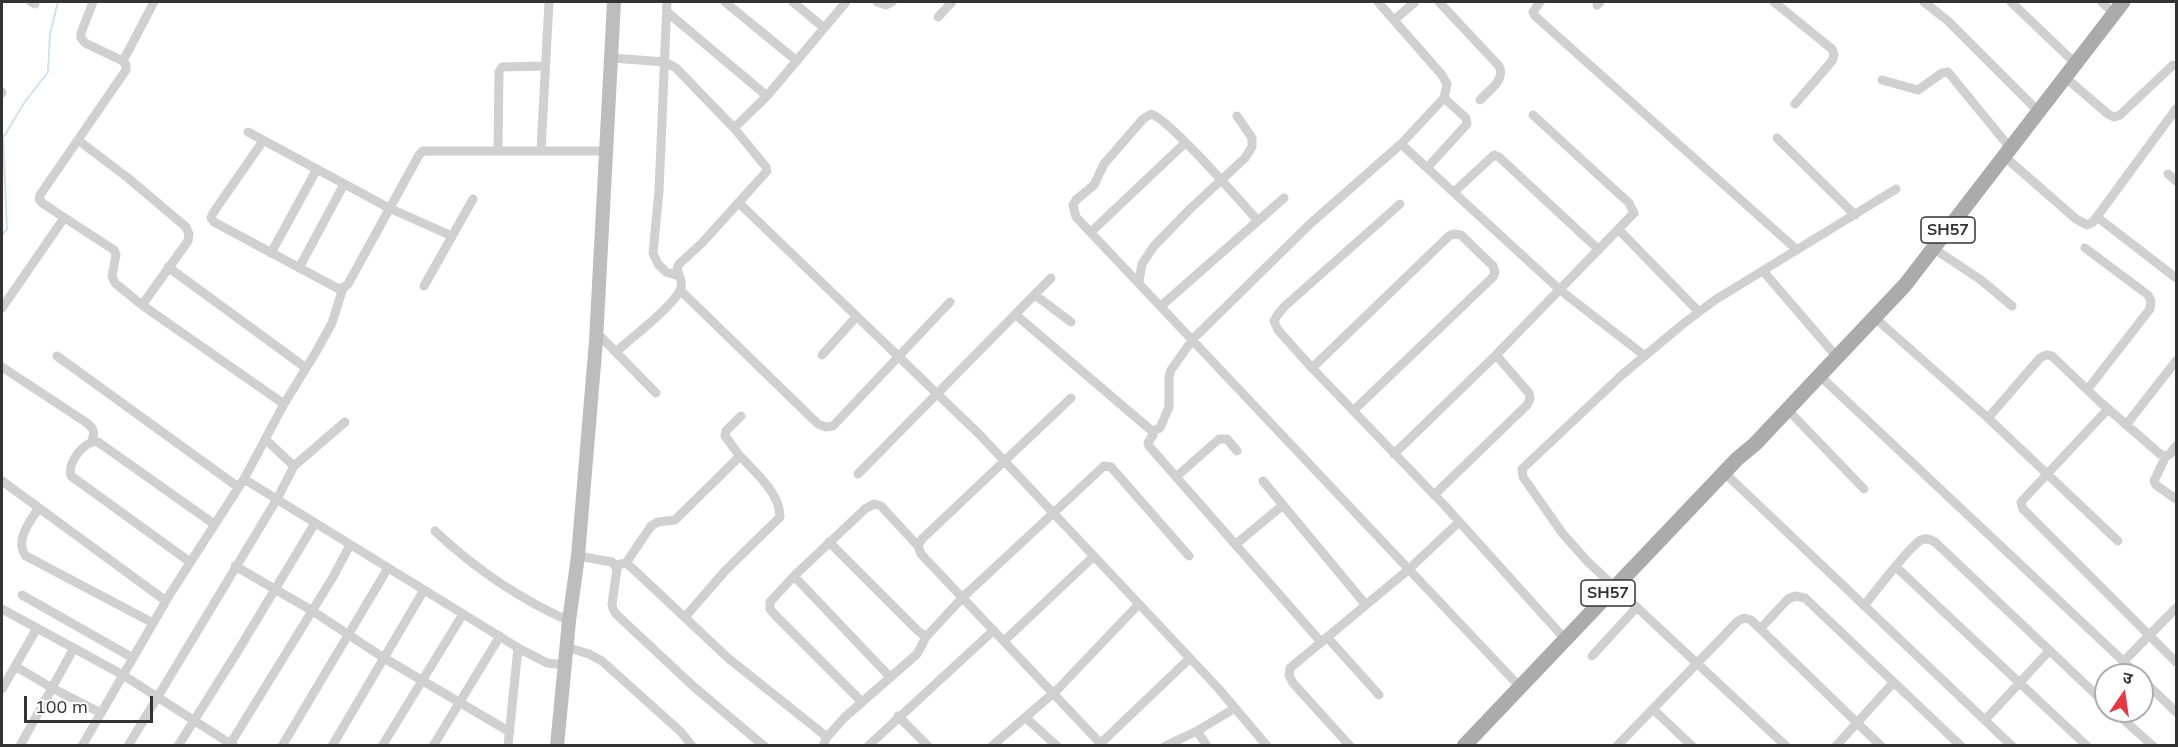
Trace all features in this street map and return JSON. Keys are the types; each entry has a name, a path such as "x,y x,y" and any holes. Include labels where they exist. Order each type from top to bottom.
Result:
{"main road":[{"name":"SH57","path":"1464,746 1477,738 1737,459 1788,410 1905,285 2122,5"},
{"name":"SH57","path":"1477,738 1565,639 1729,477 1749,455 1755,444"}],"street":[{"path":"93,2 81,33 81,39 123,61 126,70 40,195 39,200 114,250 116,255 112,276 115,283 142,305 284,404"},
{"path":"123,61 154,2"},
{"path":"541,150 549,2"},
{"path":"557,746 566,647 578,556 597,333 614,2"},
{"path":"667,2 659,191 653,253 658,264 666,272 680,276"},
{"path":"724,2 797,61"},
{"path":"734,128 767,96 846,2"},
{"path":"877,2 886,5 892,2"},
{"path":"938,17 952,2"},
{"path":"1152,431 1160,428 1167,412 1171,370 1193,339 1310,224 1401,144 1444,98 1448,84 1378,2"},
{"path":"1394,20 1415,2"},
{"path":"1439,2 1499,66 1501,79 1480,100"},
{"path":"1540,2 1535,6 1533,12 1535,16 1797,250"},
{"path":"1774,2 1832,49 1834,55 1832,61 1795,104"},
{"path":"1924,2 1948,21 2039,112"},
{"path":"2011,2 2076,64"},
{"path":"2102,2 2122,5"},
{"path":"797,3 823,27"},
{"path":"667,12 767,96"},
{"path":"612,58 664,62 676,68 734,128 767,171 679,264 677,270 682,282 680,290 671,302 616,352"},
{"path":"2066,78 2114,117 2120,115 2173,65"},
{"path":"498,150 502,67 544,66"},
{"path":"1882,80 1918,90 1942,73 1948,72 2008,153 2083,224 2093,222 2173,121 2176,109"},
{"path":"1427,168 1467,124 1466,118 1444,98"},
{"path":"1258,221 1160,117 1151,114 1104,164 1094,185 1073,205 1076,217 1520,687"},
{"path":"1394,454 1496,355 1634,213 1629,203 1533,115"},
{"path":"1139,282 1142,264 1154,246 1245,158 1252,147 1252,138 1237,116"},
{"path":"248,132 389,208 452,236"},
{"path":"1777,138 1855,215"},
{"path":"78,141 128,178 186,227 189,234 188,241 142,305"},
{"path":"263,141 211,218 214,222 299,268 337,288 343,288"},
{"path":"1091,232 1185,143"},
{"path":"1401,144 1560,290 1645,356"},
{"path":"82,746 166,601 238,488 332,323 343,288 348,284 423,151 606,151"},
{"path":"1454,192 1494,155 1499,157 1599,250"},
{"path":"271,252 317,169"},
{"path":"2168,174 2176,181"},
{"path":"299,268 344,184"},
{"path":"1786,746 1616,590 1563,534 1523,477 1522,469 1623,374 1699,312 1896,189"},
{"path":"1161,306 1284,198"},
{"path":"424,286 473,199"},
{"path":"739,203 899,356 1004,461 1235,708 1267,746"},
{"path":"1400,204 1278,314 1274,321 1278,330 1312,368 1434,495 1565,639"},
{"path":"2097,217 2176,278"},
{"path":"2,309 64,218"},
{"path":"1619,230 1699,312"},
{"path":"1312,368 1454,234 1461,235 1493,266 1495,272 1493,277 1353,411"},
{"path":"1933,248 1981,280 2012,306"},
{"path":"2085,248 2148,295 2151,301 2150,309 2087,390"},
{"path":"168,267 306,368"},
{"path":"1763,271 1837,357"},
{"path":"858,474 1051,278"},
{"path":"680,290 818,424 826,427 833,426 950,302"},
{"path":"1035,295 1071,322"},
{"path":"1016,315 1152,431"},
{"path":"822,355 857,316"},
{"path":"1874,317 1988,418 2118,541"},
{"path":"597,333 656,393"},
{"path":"1434,495 1527,405 1530,399 1530,393 1496,355"},
{"path":"57,356 238,488"},
{"path":"1988,418 2040,358 2052,356 2126,425 2160,454 2166,456"},
{"path":"2126,425 2176,361"},
{"path":"2,367 87,423 93,428 92,441"},
{"path":"1820,376 2124,661 2176,611"},
{"path":"918,546 922,539 1071,398"},
{"path":"2108,409 2021,502 2023,508 2176,662"},
{"path":"1788,410 1864,489"},
{"path":"685,617 726,571 780,517 780,510 772,493 725,435 726,431 741,416"},
{"path":"128,746 277,499 294,466 345,422"},
{"path":"1152,431 1149,446 1236,544 1378,695"},
{"path":"265,439 294,466"},
{"path":"1176,477 1219,439 1227,439 1238,451"},
{"path":"190,562 70,476 69,469 72,462 87,444 92,441 98,442 214,524"},
{"path":"2176,446 2166,456 2154,481 2176,499"},
{"path":"578,556 612,562 616,565 626,563 651,526 658,522 675,520 740,455"},
{"path":"626,563 728,658 825,741 862,702 916,654 926,637 963,597 1104,466 1111,467 1189,556"},
{"path":"1729,477 2012,746"},
{"path":"243,479 518,648 547,663 565,665"},
{"path":"2,481 166,601"},
{"path":"1263,482 1366,605"},
{"path":"862,702 770,609 770,602 865,508 874,504 880,506 918,546 921,554 1102,744 1189,659"},
{"path":"1236,544 1283,505"},
{"path":"39,508 23,533 21,548 26,556 153,623"},
{"path":"1350,746 1293,683 1289,675 1290,668 1408,570 1459,522"},
{"path":"178,746 315,523"},
{"path":"435,531 469,561 537,607 569,621"},
{"path":"1864,606 1896,567 1922,540 1928,538 1935,542 2094,693"},
{"path":"829,543 926,637"},
{"path":"2,609 123,675 231,745 350,545"},
{"path":"1004,641 1093,556"},
{"path":"616,565 612,604 616,615 693,686 764,746"},
{"path":"235,566 510,732"},
{"path":"1896,567 2087,746"},
{"path":"282,746 388,568"},
{"path":"794,576 890,677"},
{"path":"332,746 424,590"},
{"path":"21,595 133,658"},
{"path":"1760,629 1788,599 1795,596 1805,598 1961,746"},
{"path":"992,746 1054,693 1138,605"},
{"path":"1592,656 1637,607"},
{"path":"382,746 463,614"},
{"path":"1617,746 1654,710 1697,662 1738,621 1744,618 1751,620 1881,746"},
{"path":"2,690 37,628"},
{"path":"868,746 994,630"},
{"path":"433,746 500,636"},
{"path":"566,647 589,654 602,661 681,732 692,746"},
{"path":"20,746 74,648"},
{"path":"508,746 518,648"},
{"path":"1985,720 2049,651"},
{"path":"15,666 101,713"},
{"path":"1836,746 1893,683"},
{"path":"2154,691 2176,712"},
{"path":"1165,746 1197,731 1235,708"},
{"path":"1654,710 1692,746"},
{"path":"898,716 928,746"},
{"path":"1025,717 1057,746"},
{"path":"2127,723 2153,746"},
{"path":"1197,731 1207,746"}],"waterway":[{"path":"2,235 7,229 3,138 24,103 48,72 50,34 58,2"}]}
